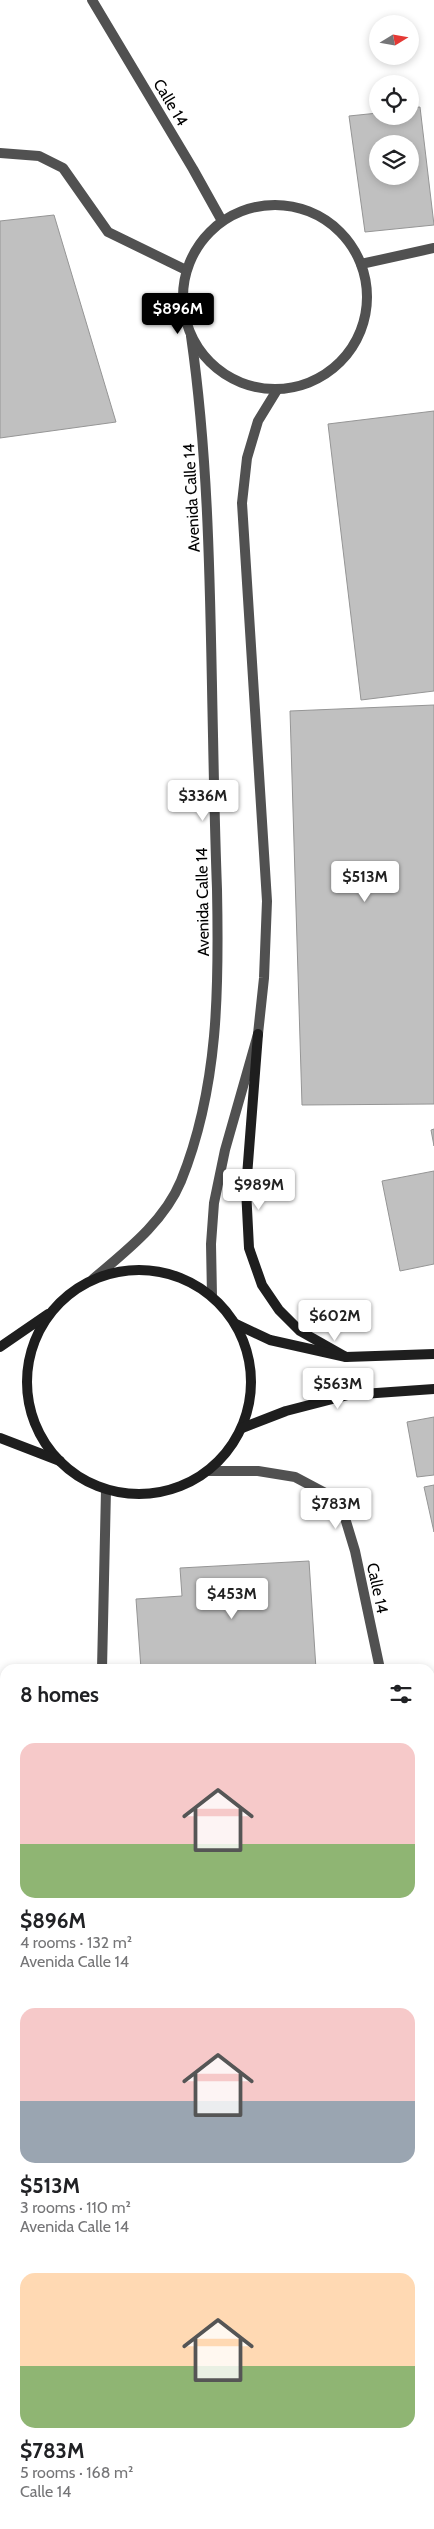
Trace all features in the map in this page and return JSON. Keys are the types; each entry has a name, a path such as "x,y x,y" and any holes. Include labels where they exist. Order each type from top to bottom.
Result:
{"main road":[{"path":"258,1034 246,1190 249,1248 262,1285 279,1310 300,1331 346,1358"},
{"path":"0,1347 51,1312 70,1293 93,1279 117,1270 142,1269 167,1273 191,1282 212,1296 236,1324 246,1348 252,1375 250,1402 242,1428 227,1452 209,1471 186,1485 159,1493 132,1494 106,1490 81,1478 60,1461 43,1440 32,1415 27,1388 29,1361 34,1344 51,1312"},
{"path":"236,1324 270,1340 346,1358 434,1354"},
{"path":"242,1428 286,1411 348,1395 434,1389"},
{"path":"0,1438 60,1461"}],"street":[{"name":"Calle 14","path":"92,0 222,221"},
{"path":"0,153 39,156 63,168 108,232 186,270"},
{"path":"285,205 317,214 344,235 361,264 367,292 364,322 352,349 332,371 306,385 277,390 250,387 226,376 206,359 191,336 182,303 186,270 200,242 222,221 252,207 285,205"},
{"path":"361,264 434,248"},
{"name":"Avenida Calle 14","path":"93,1279 128,1250 157,1220 180,1183 196,1133 212,1062 218,959 207,504 200,397 191,336"},
{"path":"212,1296 211,1244 214,1203 225,1150 258,1034 264,978 267,901 242,503 250,449 258,421 277,390"},
{"name":"Calle 14","path":"209,1471 258,1471 295,1477 327,1494 345,1518 379,1664"},
{"path":"102,1664 106,1490"}],"building":[{"path":"420,107 434,225 365,232 349,116 369,114 369,125 419,125"},
{"path":"54,215 116,422 0,438 0,221"},
{"path":"434,411 434,691 361,700 328,424"},
{"path":"434,705 434,1104 302,1105 290,711"},
{"path":"434,1129 434,1146 431,1130"},
{"path":"434,1171 434,1264 400,1271 382,1181"},
{"path":"434,1417 434,1475 417,1477 407,1422"},
{"path":"434,1485 434,1532 424,1487"},
{"path":"309,1561 316,1664 141,1664 136,1599 182,1596 180,1568"}]}
